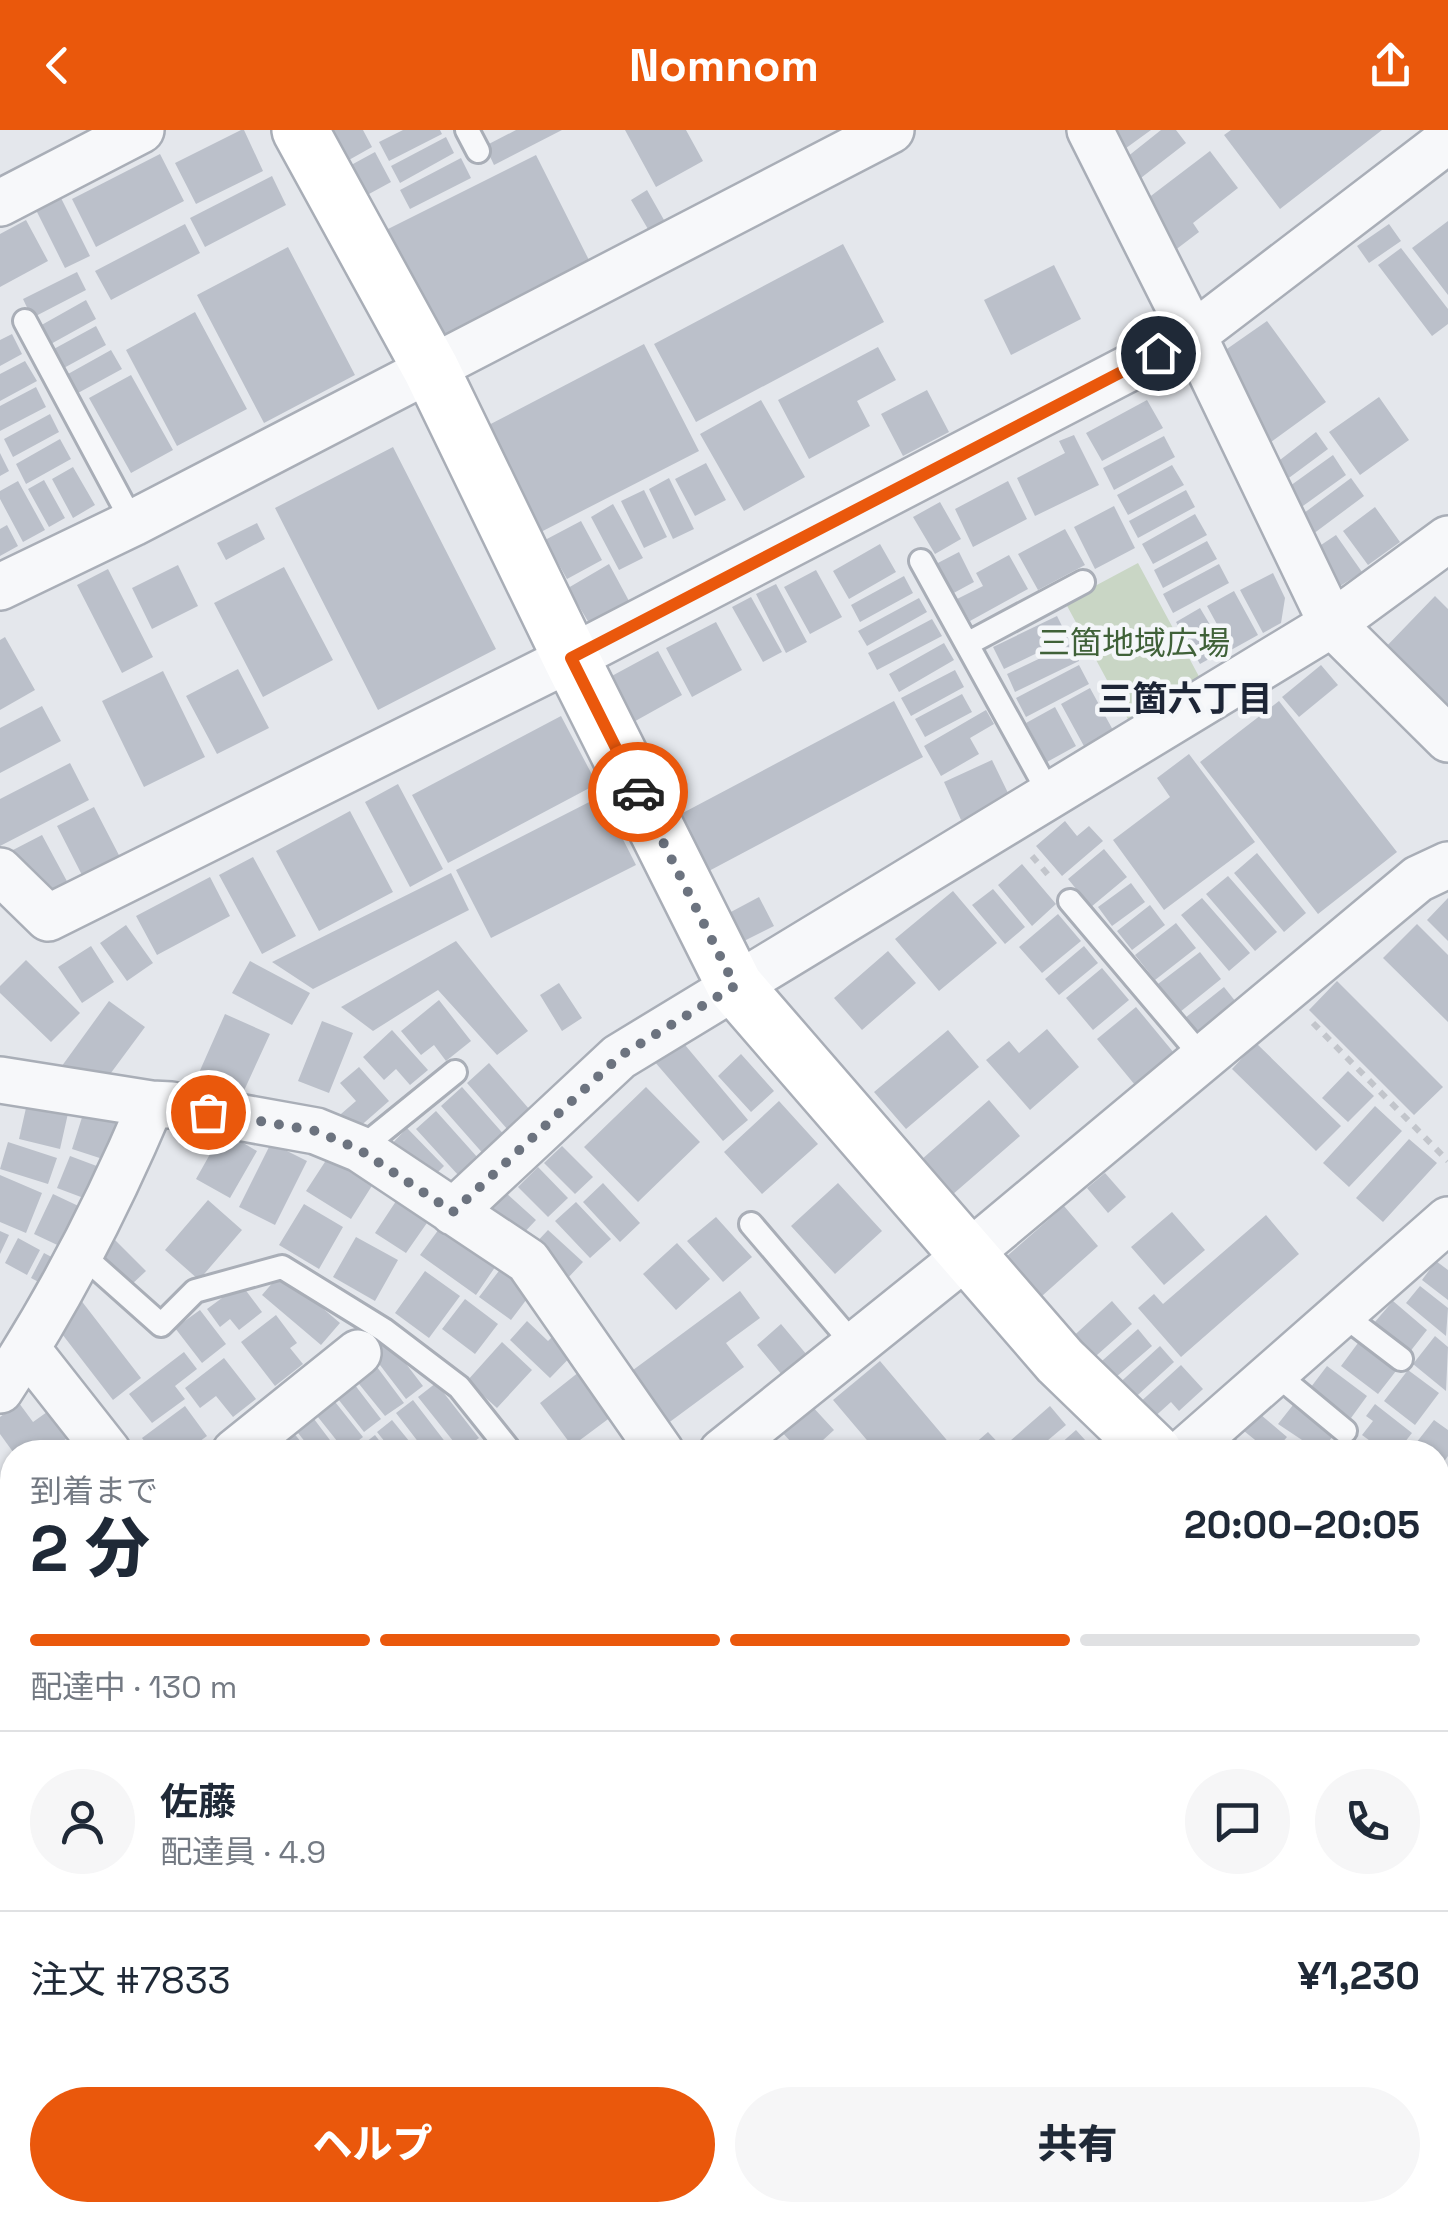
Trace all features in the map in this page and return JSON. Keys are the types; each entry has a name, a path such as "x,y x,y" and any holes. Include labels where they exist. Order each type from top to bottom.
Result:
{"street":[{"path":"0,202 142,130"},
{"path":"300,130 430,368 735,986 1060,1361 1142,1440"},
{"path":"0,587 133,523 892,130"},
{"path":"1090,130 1332,624 1448,739"},
{"path":"0,871 48,918 571,658 1193,335 1448,140"},
{"path":"453,1212 620,1056 1332,624 1448,539"},
{"path":"737,1440 966,1256 1418,880 1448,865"},
{"path":"4,1088 172,1106 316,1131 360,1150 528,1261 653,1440"},
{"path":"94,1440 10,1367 79,1252 151,1104"},
{"path":"1198,1440 1448,1220"},
{"path":"250,1440 358,1352"}],"lane":[{"path":"467,130 478,152"},
{"path":"25,322 133,523"},
{"path":"921,561 1050,795"},
{"path":"968,644 1084,582"},
{"path":"1070,901 1204,1059"},
{"path":"360,1150 455,1072"},
{"path":"751,1224 856,1346"},
{"path":"79,1252 161,1324 195,1291 282,1268 384,1330 459,1387 502,1440"},
{"path":"1342,1314 1401,1359"},
{"path":"1275,1373 1345,1431"}],"path":[{"path":"1005,823 1070,901"},
{"path":"1283,993 1448,1162"}],"green space":[{"name":"三箇地域広場","path":"1138,563 1203,684 1130,723 1065,602"}],"building":[{"path":"241,130 263,171 196,204 175,163"},
{"path":"334,130 363,130 372,147 340,165 323,136"},
{"path":"403,130 440,130 442,134 389,161 379,142"},
{"path":"516,130 562,130 494,165 485,146"},
{"path":"625,130 686,130 703,161 656,187"},
{"path":"1107,130 1151,130 1122,151"},
{"path":"1161,130 1176,130 1186,143 1137,181 1122,161"},
{"path":"1231,130 1382,130 1280,209 1224,135"},
{"path":"446,137 454,153 400,183 391,166"},
{"path":"1210,151 1238,188 1193,223 1199,232 1174,251 1139,205"},
{"path":"375,152 391,182 358,200 342,170"},
{"path":"160,154 184,201 96,247 72,199"},
{"path":"536,155 593,268 443,343 374,236"},
{"path":"461,158 471,178 410,209 400,190"},
{"path":"272,176 286,205 205,247 190,218"},
{"path":"647,190 668,227 652,236 631,200"},
{"path":"61,198 90,256 65,268 36,210"},
{"path":"26,220 48,261 0,287 0,234"},
{"path":"1448,221 1448,295 1412,248"},
{"path":"185,224 200,253 111,300 95,271"},
{"path":"1389,224 1401,241 1369,263 1357,246"},
{"path":"843,244 884,322 696,422 654,344"},
{"path":"288,247 355,375 264,423 197,295"},
{"path":"1401,248 1448,309 1448,324 1432,336 1378,265"},
{"path":"1054,265 1081,319 1011,355 984,300"},
{"path":"77,272 86,290 32,318 23,299"},
{"path":"86,300 96,319 49,345 38,327"},
{"path":"195,312 247,409 177,446 126,350"},
{"path":"1267,321 1326,402 1267,445 1224,351"},
{"path":"96,326 106,345 62,369 52,350"},
{"path":"12,334 22,354 0,366 0,340"},
{"path":"644,344 699,451 535,535 481,429"},
{"path":"878,347 896,380 857,401 870,426 809,459 778,400"},
{"path":"111,350 122,369 78,393 68,374"},
{"path":"25,361 37,381 0,401 0,374"},
{"path":"131,375 173,450 131,473 89,398"},
{"path":"36,387 46,407 0,431 0,406"},
{"path":"927,390 949,432 903,456 881,414"},
{"path":"1379,397 1409,440 1360,475 1329,432"},
{"path":"761,400 805,477 744,511 700,434"},
{"path":"1147,400 1163,428 1102,461 1086,433"},
{"path":"50,414 59,432 13,457 4,439"},
{"path":"1316,432 1328,449 1278,486 1267,470"},
{"path":"1074,435 1099,485 1035,516 1017,478 1065,453 1059,441"},
{"path":"1164,436 1175,457 1114,490 1103,468"},
{"path":"60,439 71,459 26,484 16,464"},
{"path":"393,447 496,649 378,710 275,508"},
{"path":"0,453 9,471 0,476"},
{"path":"1333,455 1346,475 1296,511 1283,491"},
{"path":"706,463 726,500 695,516 675,479"},
{"path":"1172,465 1184,485 1128,515 1117,495"},
{"path":"73,467 95,505 73,518 52,479"},
{"path":"669,478 694,529 673,539 649,489"},
{"path":"1351,478 1364,496 1309,537 1296,519"},
{"path":"44,480 65,518 49,527 28,489"},
{"path":"18,481 45,530 23,542 0,499 0,491"},
{"path":"1008,481 1027,519 973,547 955,509"},
{"path":"644,490 667,537 644,548 621,501"},
{"path":"1186,490 1195,507 1138,538 1129,521"},
{"path":"940,502 961,539 935,554 913,517"},
{"path":"613,504 643,558 619,570 591,517"},
{"path":"1114,506 1135,548 1095,569 1074,527"},
{"path":"1375,507 1400,542 1368,565 1343,531"},
{"path":"1195,514 1207,535 1153,564 1142,544"},
{"path":"581,521 602,560 567,579 545,540"},
{"path":"257,523 265,539 226,560 217,543"},
{"path":"7,525 18,546 0,556 0,529"},
{"path":"1065,529 1085,565 1038,590 1018,554"},
{"path":"1336,535 1362,572 1334,590 1309,553"},
{"path":"1207,541 1217,559 1163,588 1154,570"},
{"path":"880,544 896,572 849,599 833,571"},
{"path":"959,552 974,582 950,595 934,565"},
{"path":"1009,555 1028,589 970,621 957,599 983,586 976,573"},
{"path":"609,564 629,601 589,623 568,588"},
{"path":"1219,564 1229,583 1173,613 1163,594"},
{"path":"178,565 198,606 152,629 132,588"},
{"path":"284,567 333,660 263,697 214,603"},
{"path":"108,569 153,657 122,673 77,585"},
{"path":"816,570 842,617 810,634 784,587"},
{"path":"1273,573 1285,598 1281,623 1263,633 1240,590"},
{"path":"904,576 913,593 860,622 851,605"},
{"path":"776,584 807,642 786,653 756,594"},
{"path":"1234,591 1258,635 1231,650 1207,606"},
{"path":"1435,596 1448,609 1448,717 1381,652"},
{"path":"751,597 782,652 763,662 732,607"},
{"path":"919,598 927,612 867,646 858,631"},
{"path":"1200,608 1225,650 1200,664 1176,622"},
{"path":"1057,616 1068,638 1004,669 993,647"},
{"path":"932,619 942,636 877,670 868,653"},
{"path":"716,622 742,670 692,697 666,648"},
{"path":"5,637 35,690 0,710 0,640"},
{"path":"944,643 954,660 899,692 889,674"},
{"path":"1070,644 1079,661 1015,692 1007,674"},
{"path":"658,651 682,695 621,729 597,684"},
{"path":"1079,665 1089,684 1026,717 1016,698"},
{"path":"1321,665 1338,685 1299,717 1282,697"},
{"path":"238,669 269,728 217,754 186,696"},
{"path":"955,670 964,687 911,716 901,698"},
{"path":"163,671 205,757 144,787 102,701"},
{"path":"1090,688 1114,732 1085,748 1061,704"},
{"path":"962,694 972,712 925,737 915,719"},
{"path":"894,701 923,757 707,872 677,816"},
{"path":"1279,701 1397,852 1318,914 1200,762"},
{"path":"42,706 61,741 0,773 0,728"},
{"path":"1055,707 1076,746 1047,762 1026,723"},
{"path":"986,710 994,724 970,738 979,754 941,776 924,746"},
{"path":"561,716 597,784 448,863 412,795"},
{"path":"1189,754 1255,842 1164,910 1113,840 1170,797 1157,778"},
{"path":"992,760 1010,797 961,820 944,782"},
{"path":"70,763 89,800 0,846 0,799"},
{"path":"398,784 443,869 410,887 365,802"},
{"path":"601,796 636,865 491,938 456,870"},
{"path":"94,807 122,861 84,879 57,826"},
{"path":"350,811 393,892 319,931 276,851"},
{"path":"1065,821 1077,836 1089,826 1103,841 1062,876 1036,846"},
{"path":"42,835 69,885 41,901 13,850"},
{"path":"1104,849 1127,877 1091,907 1068,879"},
{"path":"1257,853 1306,913 1284,932 1234,873"},
{"path":"253,857 296,936 262,954 219,875"},
{"path":"1022,864 1056,904 1032,926 998,885"},
{"path":"451,873 469,910 313,989 272,962"},
{"path":"1228,876 1277,932 1255,951 1206,894"},
{"path":"210,877 230,916 157,955 136,916"},
{"path":"1131,883 1145,902 1112,926 1098,907"},
{"path":"993,889 1025,927 1005,944 972,905"},
{"path":"953,891 997,943 939,991 895,939"},
{"path":"759,897 774,926 744,941 729,913"},
{"path":"1202,898 1250,953 1229,971 1181,915"},
{"path":"1448,898 1448,941 1427,920"},
{"path":"1150,905 1165,925 1132,950 1117,931"},
{"path":"1058,914 1081,941 1042,973 1019,947"},
{"path":"1176,923 1196,948 1155,980 1135,955"},
{"path":"1417,924 1448,955 1448,1022 1383,958"},
{"path":"126,925 153,963 127,981 100,943"},
{"path":"456,941 528,1031 497,1055 438,990 373,1031 341,1007"},
{"path":"91,946 114,982 82,1003 58,967"},
{"path":"1084,946 1098,963 1059,995 1045,979"},
{"path":"888,951 916,983 862,1030 834,998"},
{"path":"1200,952 1221,979 1180,1012 1158,984"},
{"path":"26,960 80,1013 51,1042 0,993 0,986"},
{"path":"250,961 310,993 292,1025 232,993"},
{"path":"1102,968 1129,1000 1093,1030 1066,998"},
{"path":"1337,981 1443,1087 1414,1115 1309,1010"},
{"path":"559,983 582,1018 562,1031 540,995"},
{"path":"1224,987 1244,1012 1205,1043 1185,1018"},
{"path":"439,1000 471,1041 446,1061 434,1045 421,1055 401,1031"},
{"path":"109,1001 145,1027 102,1085 59,1070"},
{"path":"1136,1007 1174,1053 1135,1085 1097,1039"},
{"path":"225,1014 270,1034 242,1095 198,1075"},
{"path":"322,1021 353,1033 329,1093 298,1081"},
{"path":"1047,1029 1079,1067 1030,1110 986,1060 1009,1041 1019,1053"},
{"path":"392,1030 428,1070 410,1085 396,1069 384,1080 363,1057"},
{"path":"948,1030 979,1067 906,1129 874,1092"},
{"path":"680,1039 748,1120 723,1141 654,1061"},
{"path":"1256,1043 1341,1126 1316,1151 1232,1069"},
{"path":"741,1054 774,1091 751,1112 718,1076"},
{"path":"489,1063 530,1110 508,1130 467,1083"},
{"path":"359,1067 389,1101 349,1136 334,1120 356,1101 340,1083"},
{"path":"1348,1071 1374,1096 1348,1122 1322,1098"},
{"path":"462,1087 507,1138 486,1157 441,1106"},
{"path":"646,1087 700,1142 638,1202 584,1147"},
{"path":"28,1099 69,1109 60,1149 19,1139"},
{"path":"989,1100 1020,1136 952,1195 921,1160"},
{"path":"779,1101 818,1144 762,1194 724,1152"},
{"path":"1375,1106 1402,1131 1349,1187 1323,1163"},
{"path":"84,1111 127,1125 115,1163 72,1149"},
{"path":"436,1111 478,1158 459,1176 416,1129"},
{"path":"407,1128 444,1166 430,1180 386,1150"},
{"path":"223,1131 257,1151 230,1198 196,1179"},
{"path":"1409,1139 1437,1163 1383,1222 1356,1198"},
{"path":"8,1142 57,1158 48,1184 0,1169"},
{"path":"271,1143 307,1161 275,1225 239,1207"},
{"path":"336,1145 380,1173 351,1219 306,1191"},
{"path":"562,1146 593,1177 575,1194 544,1163"},
{"path":"70,1156 110,1171 97,1203 57,1188"},
{"path":"538,1167 568,1198 548,1217 518,1187"},
{"path":"1105,1173 1126,1197 1108,1213 1087,1188"},
{"path":"0,1175 42,1193 26,1233 0,1222"},
{"path":"603,1183 640,1223 620,1242 583,1202"},
{"path":"838,1183 882,1231 835,1274 791,1226"},
{"path":"404,1189 436,1210 406,1253 375,1233"},
{"path":"506,1193 536,1220 519,1238 489,1211"},
{"path":"53,1194 89,1211 70,1251 34,1234"},
{"path":"208,1200 242,1230 199,1280 165,1250"},
{"path":"576,1202 611,1239 590,1258 555,1221"},
{"path":"304,1204 343,1227 319,1269 279,1245"},
{"path":"1064,1206 1098,1246 1033,1304 998,1264"},
{"path":"1172,1212 1205,1250 1164,1285 1131,1247"},
{"path":"1266,1215 1299,1254 1181,1357 1138,1308 1154,1294 1163,1304"},
{"path":"716,1217 752,1257 723,1282 687,1241"},
{"path":"447,1218 502,1257 476,1295 420,1255"},
{"path":"548,1230 583,1262 565,1281 531,1248"},
{"path":"0,1231 9,1235 0,1254"},
{"path":"109,1234 146,1271 131,1285 95,1249"},
{"path":"356,1237 398,1260 375,1301 333,1277"},
{"path":"18,1238 40,1250 27,1275 5,1263"},
{"path":"677,1243 710,1279 676,1310 643,1274"},
{"path":"44,1253 63,1263 50,1288 31,1278"},
{"path":"508,1259 539,1283 511,1320 479,1297"},
{"path":"1436,1261 1448,1270 1448,1300 1422,1280"},
{"path":"425,1271 460,1296 429,1338 395,1313"},
{"path":"281,1273 340,1323 321,1345 262,1295"},
{"path":"241,1284 262,1312 239,1330 230,1319 220,1327 207,1309"},
{"path":"1420,1286 1448,1308 1446,1336 1406,1303"},
{"path":"740,1291 760,1318 726,1343 744,1367 667,1424 629,1373"},
{"path":"80,1299 141,1378 113,1400 52,1321"},
{"path":"465,1299 498,1324 475,1354 442,1329"},
{"path":"1112,1301 1132,1324 1088,1363 1068,1341"},
{"path":"1393,1301 1427,1330 1409,1353 1374,1323"},
{"path":"200,1310 226,1344 202,1363 175,1328"},
{"path":"276,1315 297,1343 290,1348 303,1364 275,1386 241,1342"},
{"path":"527,1321 548,1341 563,1326 582,1345 550,1378 510,1340"},
{"path":"781,1324 812,1361 787,1381 757,1345"},
{"path":"1138,1329 1152,1346 1108,1384 1094,1368"},
{"path":"1435,1336 1448,1347 1446,1391 1413,1364"},
{"path":"387,1339 423,1386 406,1399 370,1352"},
{"path":"502,1342 532,1370 497,1408 467,1381"},
{"path":"1358,1343 1396,1371 1378,1394 1341,1366"},
{"path":"1160,1346 1174,1362 1128,1404 1114,1388"},
{"path":"184,1352 197,1369 175,1386 185,1399 152,1423 129,1394"},
{"path":"224,1358 256,1399 233,1417 216,1396 200,1408 185,1388"},
{"path":"371,1359 404,1403 385,1416 351,1374"},
{"path":"880,1361 947,1440 867,1440 833,1400"},
{"path":"589,1364 623,1408 580,1440 568,1440 540,1403"},
{"path":"1181,1365 1203,1389 1179,1411 1171,1402 1151,1420 1137,1405"},
{"path":"1327,1366 1367,1396 1351,1418 1311,1387"},
{"path":"1408,1370 1439,1393 1415,1425 1384,1401"},
{"path":"348,1376 381,1419 364,1432 331,1390"},
{"path":"436,1383 479,1438 452,1440 418,1397"},
{"path":"324,1388 363,1437 336,1440 306,1402"},
{"path":"413,1400 444,1440 417,1440 396,1413"},
{"path":"19,1403 33,1422 54,1407 73,1434 65,1440 4,1440 0,1434 0,1417"},
{"path":"1375,1404 1412,1433 1406,1440 1369,1440 1362,1435 1373,1421 1366,1416"},
{"path":"811,1405 834,1430 823,1440 789,1440 781,1431"},
{"path":"1293,1405 1334,1435 1330,1440 1302,1440 1278,1424"},
{"path":"185,1406 207,1436 202,1440 142,1438"},
{"path":"1050,1406 1066,1425 1048,1440 1011,1440"},
{"path":"1254,1409 1287,1437 1255,1440 1239,1427"},
{"path":"308,1411 330,1440 304,1440 291,1424"},
{"path":"392,1420 408,1440 383,1440 377,1432"},
{"path":"1434,1420 1448,1430 1448,1440 1418,1440"},
{"path":"289,1427 299,1440 271,1440"},
{"path":"1076,1430 1085,1440 1065,1440"},
{"path":"640,1431 646,1440 626,1440"},
{"path":"988,1432 996,1440 979,1440"},
{"path":"1227,1432 1237,1440 1221,1440"}],"way so far":[{"path":"208,1112 316,1131 360,1150 453,1212 620,1056 735,986 638,792"}],"district":[{"name":"三箇六丁目","path":"1185,699"}],"route":[{"path":"638,792 571,658 1158,353"}]}
